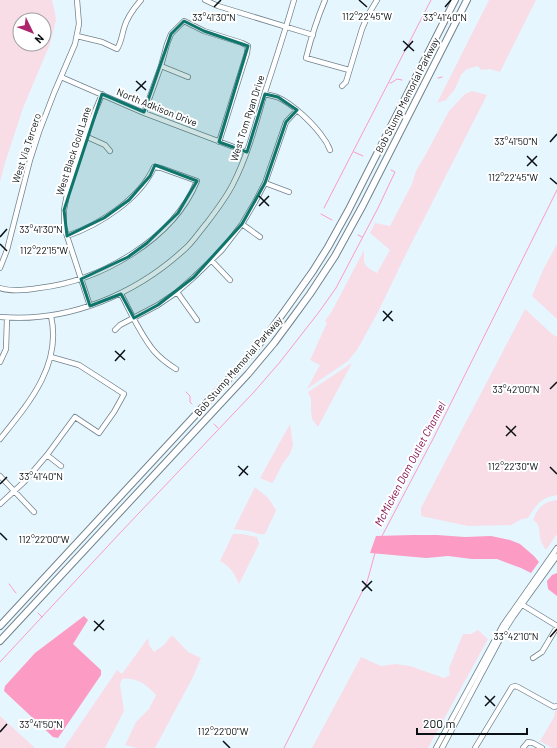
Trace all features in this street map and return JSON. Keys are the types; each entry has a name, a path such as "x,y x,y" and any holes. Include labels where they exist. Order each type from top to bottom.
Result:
{"highway":[{"name":"Bob Stump Memorial Parkway","path":"0,626 232,376 286,309 317,265 348,211 455,0"},
{"name":"Bob Stump Memorial Parkway","path":"0,641 248,374 299,310 331,262 349,230 467,0"}],"street":[{"name":"West Via Tercero","path":"0,268 7,250 30,160 39,132 75,44 79,24 77,0"},
{"path":"77,36 102,42 117,49 120,44 124,26 132,11 141,0"},
{"path":"205,0 313,35"},
{"name":"West Tom Ryan Drive","path":"0,317 25,318 51,316 72,312 121,294 157,271 192,240 223,201 233,184 247,152 294,0"},
{"path":"325,0 306,58 349,70"},
{"path":"342,86 346,82 362,29 377,0"},
{"path":"144,113 171,34 184,21 204,31 242,43 248,46 247,53 219,142"},
{"path":"161,66 188,77"},
{"name":"North Adkison Drive","path":"61,77 144,113 247,152"},
{"name":"West Black Gold Lane","path":"90,306 64,227 64,210 68,189 85,136 102,94"},
{"path":"265,94 278,97 297,110 318,130 326,140 330,150"},
{"path":"115,330 120,325 158,305 177,292 212,261 222,250 242,224 265,183 286,122 297,110"},
{"path":"85,136 105,145 110,150"},
{"path":"0,288 24,290 53,287 90,276 128,257 147,243 178,213 187,202 197,181 161,168 154,167 150,176 129,200 104,218 78,232 67,236"},
{"path":"265,183 289,192"},
{"path":"242,224 260,237"},
{"path":"212,261 230,280"},
{"path":"177,292 197,320"},
{"path":"121,294 147,342 156,353 176,369"},
{"path":"0,438 26,406 39,387 48,366 51,357 54,326 51,316"},
{"path":"0,362 1,356 6,349 7,318"},
{"path":"0,504 24,482 47,455 75,417 99,432 114,412 124,394 79,365 51,357"},
{"path":"47,455 61,466"},
{"path":"0,476 34,512"},
{"path":"442,748 506,628 557,548"},
{"path":"436,748 503,625 557,556"},
{"path":"520,604 557,626 542,652 533,658"},
{"path":"475,748 512,687 515,686 554,707 556,706"},
{"path":"523,748 528,742 533,742 542,748"}],"highlighted area":[{"path":"184,21 204,31 248,46 219,142 247,152 265,94 278,97 297,110 286,122 265,183 242,224 194,277 158,305 134,318 121,294 90,306 81,279 128,257 147,243 178,213 197,181 155,165 150,176 129,200 104,218 67,236 64,210 102,94 144,112 171,34"}],"shaded area":[{"path":"0,0 52,0 56,20 52,36 52,12 12,12 12,52 47,52 23,108 0,182"},
{"path":"489,0 536,0 500,72 490,69 481,70 478,66 467,69 461,75 455,89 446,100 437,103"},
{"path":"472,91 487,95 377,314 357,350 348,361 307,389 320,365 310,360 327,323 325,321 332,311 364,250 365,264 377,273 390,250 370,233 375,223 390,226 412,184 416,171 449,111 465,94"},
{"path":"557,244 557,319 532,296 543,270"},
{"path":"525,309 557,337 557,495 543,500 537,505 528,518 522,519 511,525 468,526 421,516 421,508"},
{"path":"352,363 318,427 312,419 311,399 308,392"},
{"path":"290,424 293,445 290,454 283,463 272,483 260,478"},
{"path":"255,487 268,498 276,510 265,534 234,529"},
{"path":"557,500 557,534 546,550 541,541 538,524 533,520 539,508 548,502"},
{"path":"233,534 257,537 259,544 239,584 232,571 220,561"},
{"path":"413,535 465,537 491,536 510,540 520,544 539,562 531,573 497,559 472,559 448,556 426,558 370,553 376,536"},
{"path":"557,573 557,596 548,589 547,581 552,575"},
{"path":"84,616 88,620 73,644 101,670 101,675 58,738 53,737 4,691 5,686 35,653"},
{"path":"478,630 488,639 428,748 312,748 361,657 381,666 395,664 410,666 444,678 450,675 449,668 463,634 471,634"},
{"path":"171,636 174,637 188,652 201,658 193,677 155,748 137,748 125,745 136,722 149,709 156,695 141,682 132,679 122,679 120,684 124,711 105,748 64,748 117,670 122,674 148,638 149,645 154,652 164,645"},
{"path":"555,711 557,711 557,748 552,748 540,741 554,717"},
{"path":"0,716 35,748 0,748"}],"waterway":[{"path":"324,208 431,0"},
{"path":"438,78 442,77"},
{"path":"390,83 397,79 402,80"},
{"path":"354,152 363,156"},
{"path":"0,662 254,392 280,362 336,288 395,172 391,170"},
{"name":"McMicken Dam Outlet Channel","path":"382,536 433,439 557,190"},
{"path":"321,214 332,220"},
{"path":"358,235 362,237"},
{"path":"186,392 190,396 190,402 192,404"},
{"path":"214,424 218,428"},
{"name":"McMicken Dam Outlet Channel","path":"284,748 367,582 375,553"},
{"path":"9,584 16,593"},
{"path":"38,613 42,617"}]}
